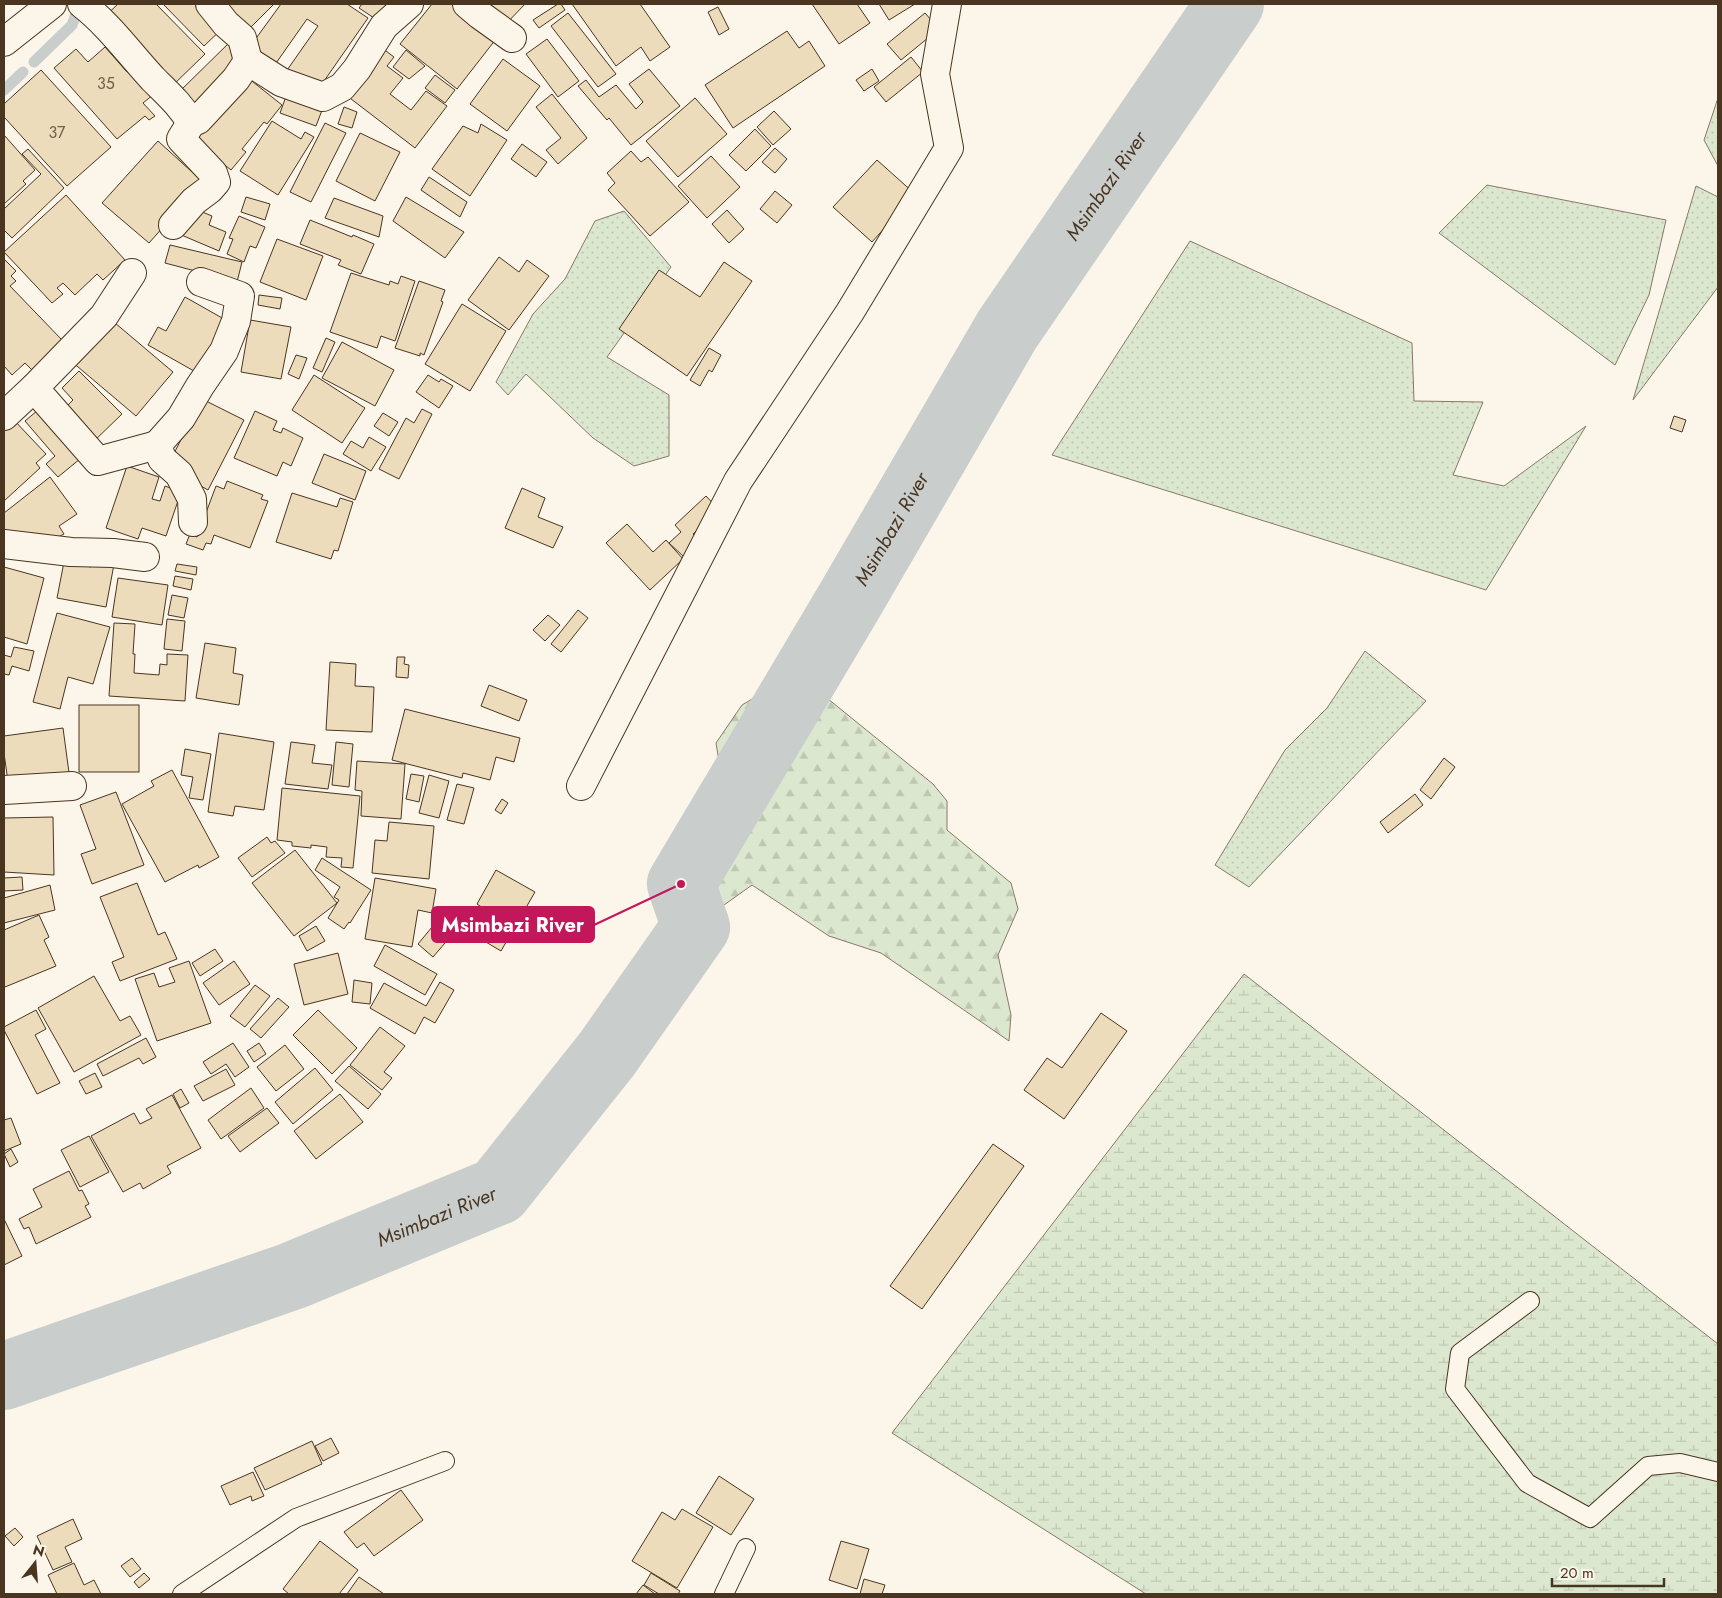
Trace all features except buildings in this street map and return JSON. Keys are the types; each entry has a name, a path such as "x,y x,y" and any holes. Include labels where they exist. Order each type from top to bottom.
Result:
{"street":[{"path":"4,42 52,4"},
{"path":"82,4 120,41 154,80 170,95 191,123"},
{"path":"210,4 226,24 242,38 248,61 281,82 323,97 342,87 357,69 384,26 410,4"},
{"path":"467,4 512,38"},
{"path":"581,786 738,481 850,312 949,148 935,74 947,4"},
{"path":"173,225 194,201 216,182 213,173 181,139 191,123 198,120 204,114 236,79 248,61"},
{"path":"4,416 104,316 132,273"},
{"path":"34,388 98,461 157,445 181,418 200,386 213,369 224,351 236,321 240,296 201,282"},
{"path":"157,445 162,459 179,474 192,499 193,522"},
{"path":"4,544 71,552 113,553 145,557"},
{"path":"4,790 72,786"}],"lane":[{"path":"1530,1301 1460,1352 1455,1389 1527,1483 1590,1518 1648,1466 1680,1463 1718,1472"},
{"path":"182,1594 296,1518 445,1461"},
{"path":"724,1594 746,1548"}],"green space":[{"path":"1718,98 1718,166 1704,140"},
{"path":"1487,185 1666,220 1649,295 1615,365 1439,233"},
{"path":"1696,186 1718,197 1718,287 1633,400"},
{"path":"624,211 671,267 607,357 669,395 669,456 634,466 593,438 526,374 508,395 496,382 533,314 565,279 595,221"},
{"path":"1190,241 1412,343 1414,401 1483,402 1453,475 1504,486 1586,426 1486,590 1052,455"},
{"path":"1365,651 1426,701 1249,887 1215,865 1285,750 1327,708"},
{"path":"796,673 933,784 947,801 947,830 1011,883 1018,909 998,955 1011,1015 1009,1041 881,953 829,936 752,885 703,920 693,889 724,856 740,818 724,792 716,743 742,705"},
{"path":"1244,974 1718,1344 1718,1594 1146,1594 892,1433"}],"waterway":[{"path":"34,62 72,25 80,4"},
{"name":"Msimbazi River","path":"4,1376 292,1276 498,1191 607,1054 696,927 681,884 850,600 1007,330 1230,4"},
{"path":"4,90 23,72"}],"place":[{"name":"Msimbazi River","path":"681,884"}]}
